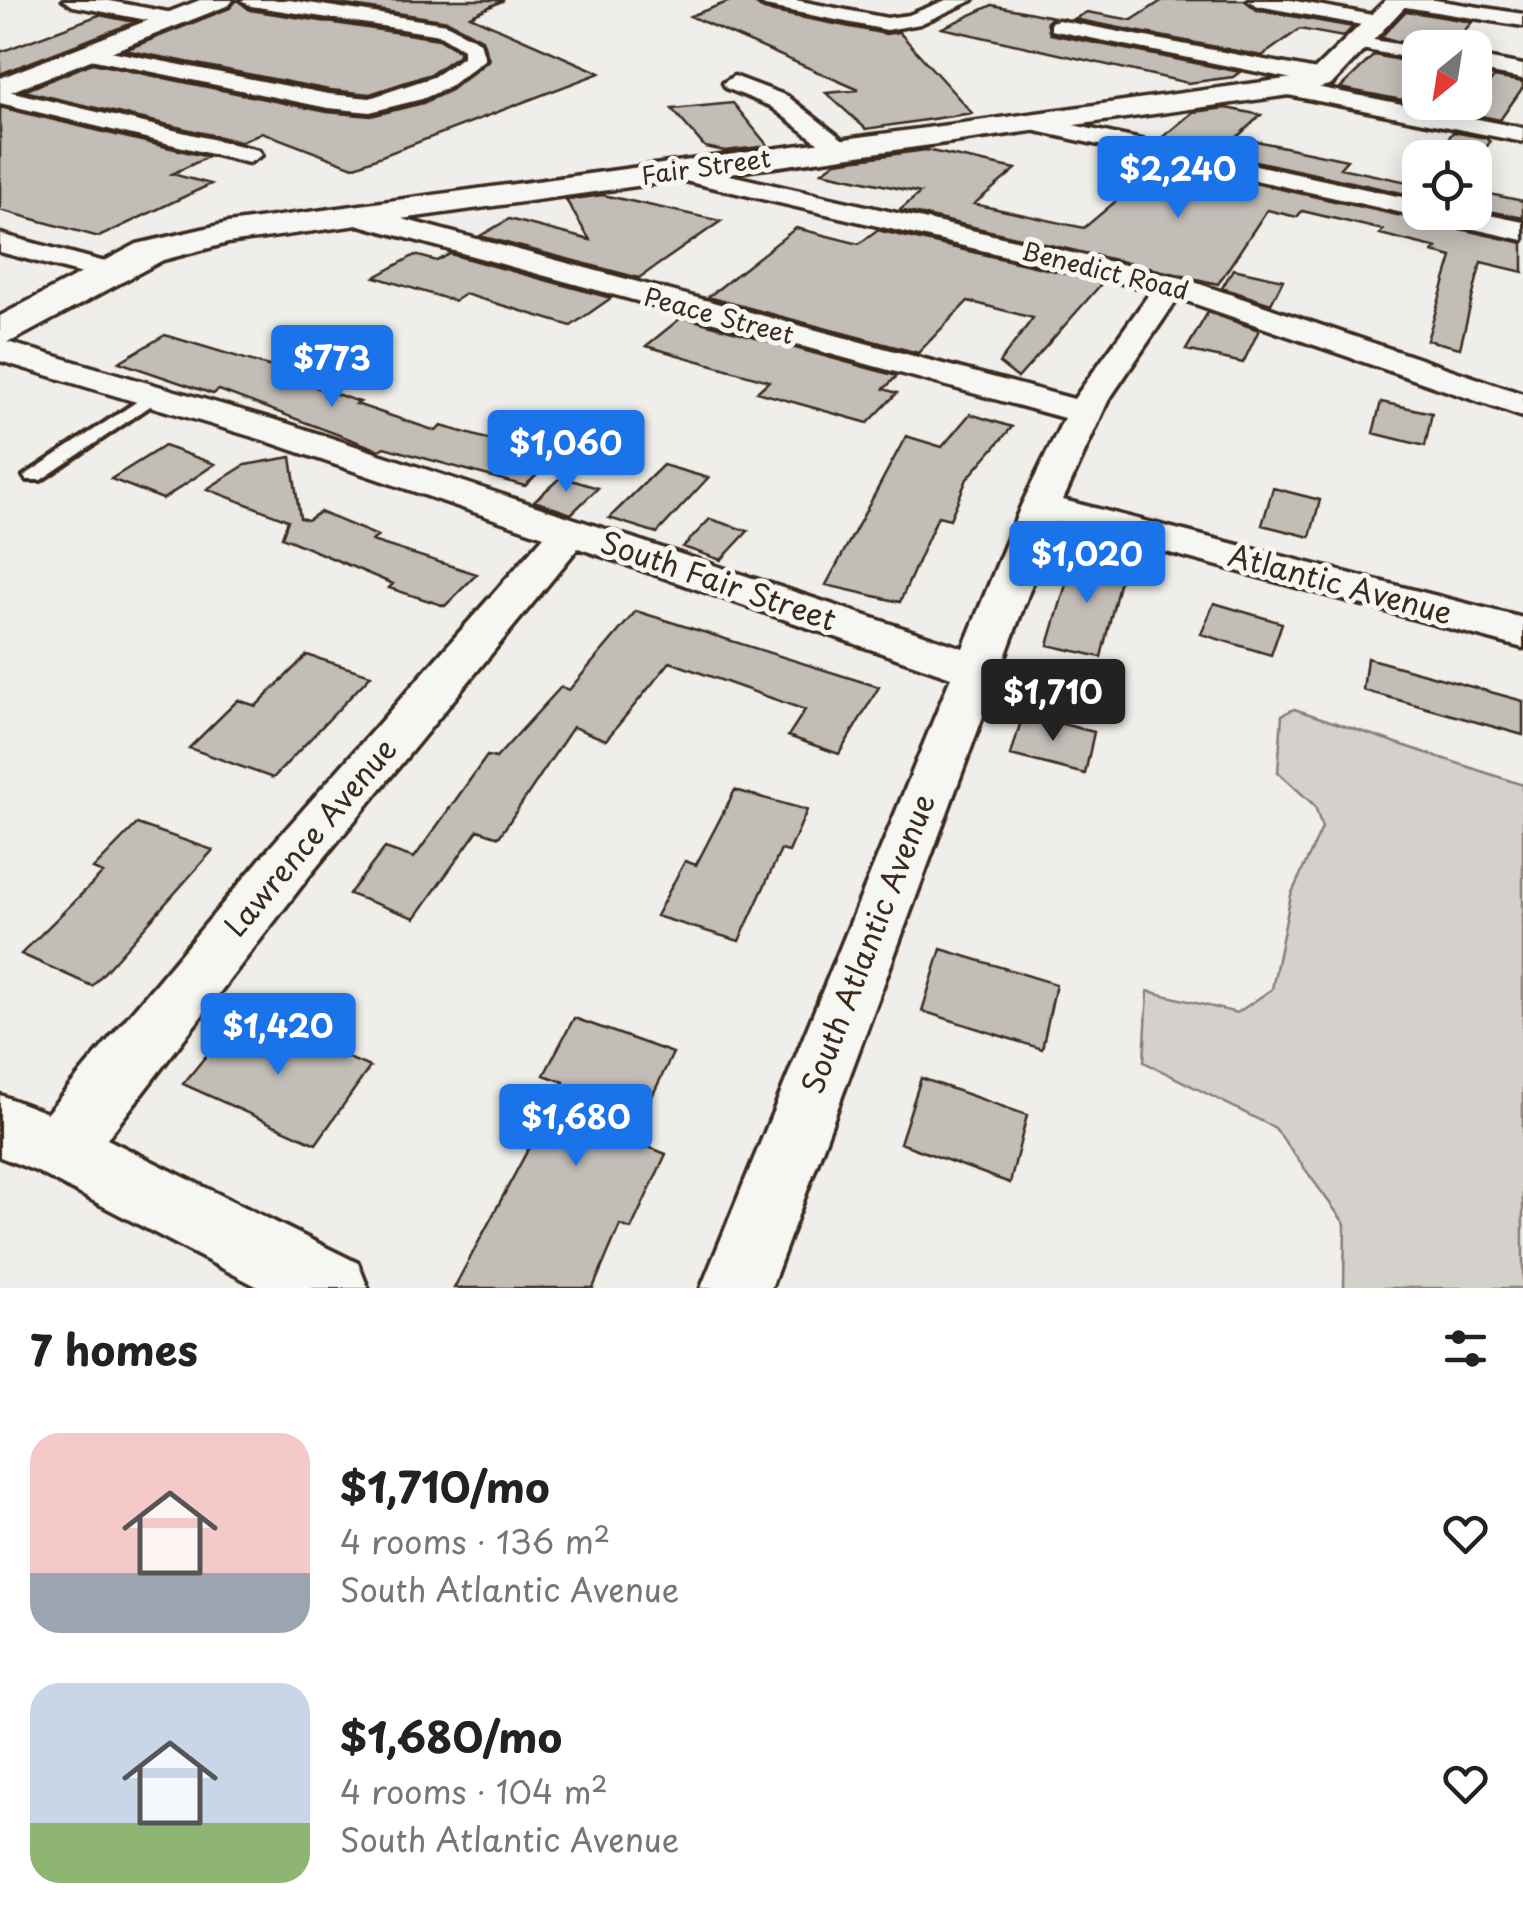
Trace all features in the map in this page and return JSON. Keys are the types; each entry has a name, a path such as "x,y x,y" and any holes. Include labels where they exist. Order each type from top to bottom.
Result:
{"street":[{"path":"73,0 173,19"},
{"path":"0,88 220,0"},
{"path":"90,52 370,105 414,94 441,82 474,59 473,46 446,30 251,0"},
{"path":"765,0 870,23 902,23 963,0"},
{"path":"1258,0 1384,16 1523,20"},
{"path":"378,18 404,6"},
{"path":"1384,16 1402,35"},
{"name":"Fair Street","path":"0,332 150,252 184,243 1286,88 1322,78 1384,16"},
{"path":"1058,26 1322,78"},
{"path":"1492,67 1523,72"},
{"path":"734,83 779,99 842,149"},
{"path":"1286,88 1523,135"},
{"path":"0,96 249,155"},
{"path":"1032,123 1402,205"},
{"name":"Benedict Road","path":"676,171 1171,286 1523,406"},
{"name":"Peace Street","path":"355,216 1085,413"},
{"path":"1492,225 1523,232"},
{"path":"0,243 109,272"},
{"name":"South Atlantic Avenue","path":"736,1288 1042,506 1085,413 1171,286"},
{"name":"South Fair Street","path":"0,350 276,432 978,669"},
{"name":"Atlantic Avenue","path":"1042,506 1523,633"},
{"name":"Lawrence Avenue","path":"30,1138 291,860 570,532"},
{"path":"30,1138 333,1288"}],"lane":[{"path":"34,476 153,396"}],"shaded area":[{"path":"1294,709 1523,785 1523,1288 1344,1288 1345,1224 1275,1128 1144,1062 1148,991 1237,1013 1272,989 1291,895 1322,828 1315,806 1278,772 1282,715"}],"building":[{"path":"237,0 250,10 439,39 459,51 459,55 431,74 370,94 329,90 125,50 230,8"},
{"path":"314,0 504,0 470,16 600,73 353,167 262,132 241,142 24,91 92,63 327,112 371,116 423,103 451,90 489,60 482,39 448,21"},
{"path":"733,0 751,0 764,10 886,34 899,32 972,113 866,129 826,93 859,90 690,16"},
{"path":"1163,0 1244,0 1257,10 1353,27 1343,37 1300,29 1262,56 1074,19 1087,12 1132,20"},
{"path":"992,5 1053,17 1047,22 1050,34 1240,72 1233,77 1188,83 942,28"},
{"path":"1406,11 1472,22 1465,30 1402,30 1402,42 1381,37"},
{"path":"99,15 135,22 0,74 0,52"},
{"path":"1374,55 1402,60 1402,100 1340,88"},
{"path":"1492,80 1523,82 1500,120 1492,118"},
{"path":"733,103 768,146 725,151 705,147 672,109"},
{"path":"0,107 208,157 172,174 211,184 99,237 0,210"},
{"path":"1226,108 1261,115 1237,137 1347,160 1340,168 1402,181 1402,193 1159,140 1193,112"},
{"path":"1453,132 1488,140 1447,140"},
{"path":"926,150 1016,169 974,204 1084,228 1147,175 1122,170 1137,157 1402,216 1402,230 1465,230 1523,243 1523,272 1481,262 1460,348 1427,340 1452,257 1433,252 1437,248 1380,234 1383,230 1302,211 1297,217 1267,210 1218,284 900,210 920,193 822,172 836,162"},
{"path":"603,195 721,221 639,278 480,236 509,219 590,240 566,200"},
{"path":"1492,195 1523,201 1523,218 1492,212"},
{"path":"796,228 859,244 877,230 1103,282 1018,378 999,363 1033,318 968,301 918,353 708,297"},
{"path":"450,254 611,298 571,326 465,294 454,301 375,277 415,255 437,261"},
{"path":"1233,269 1283,280 1271,304 1222,288"},
{"path":"1208,312 1259,330 1243,363 1186,350"},
{"path":"682,317 897,376 884,389 897,393 868,423 757,392 769,381 646,346"},
{"path":"165,335 282,370 320,384 315,387 360,402 356,404 436,431 441,426 555,458 525,486 384,447 379,450 219,390 213,394 119,362"},
{"path":"1381,402 1432,413 1425,446 1373,433"},
{"path":"970,414 1012,427 967,479 950,519 938,516 900,602 826,585 906,436 942,447"},
{"path":"164,446 215,464 163,499 111,479"},
{"path":"291,457 300,518 308,520 320,512 378,536 372,541 477,574 445,606 389,588 393,584 282,537 288,520 207,489 245,465"},
{"path":"663,465 708,478 657,533 609,518"},
{"path":"561,477 598,488 571,514 534,501"},
{"path":"1273,488 1320,500 1310,537 1262,525"},
{"path":"710,519 748,531 721,560 683,547"},
{"path":"1075,554 1124,564 1101,657 1048,645"},
{"path":"1214,603 1282,623 1271,655 1201,634"},
{"path":"636,611 879,687 839,754 788,736 805,710 670,662 606,740 573,727 499,837 478,830 415,918 349,894 385,848 414,858 487,756 496,758 561,687 569,690"},
{"path":"307,655 371,675 273,778 189,748 238,700 256,706"},
{"path":"1367,658 1523,701 1523,735 1363,690"},
{"path":"1023,714 1094,732 1085,774 1011,755"},
{"path":"735,790 807,810 789,852 781,850 739,941 656,916 685,861 696,865"},
{"path":"137,824 213,850 92,986 21,954 103,873 93,869"},
{"path":"941,949 1056,984 1042,1049 922,1011"},
{"path":"241,1013 370,1067 316,1144 183,1084"},
{"path":"574,1018 673,1053 631,1140 666,1154 631,1229 620,1225 593,1288 454,1288 564,1082 544,1075"},
{"path":"921,1078 1027,1115 1010,1183 900,1143"}]}
